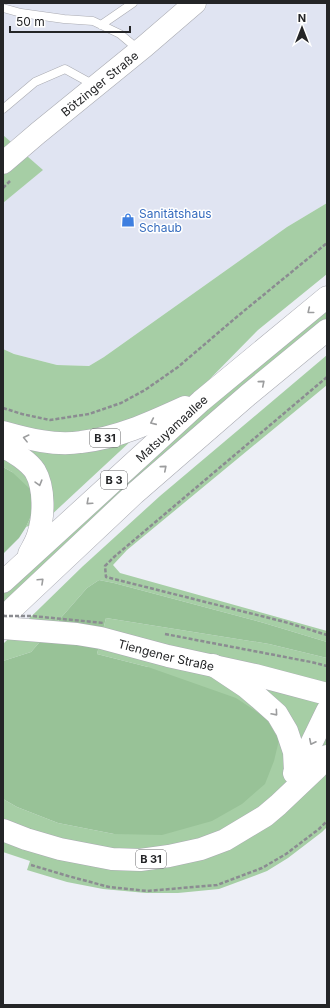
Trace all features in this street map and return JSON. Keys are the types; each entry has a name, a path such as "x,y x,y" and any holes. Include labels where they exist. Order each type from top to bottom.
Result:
{"main road":[{"name":"Bötzinger Straße","path":"3,163 140,51 195,3"},
{"name":"Matsuyamaallee","path":"3,582 201,400 327,297"},
{"name":"Matsuyamaallee","path":"8,612 134,494 248,395 327,330"},
{"name":"B 31","path":"3,432 33,440 80,443 102,439 134,430 201,400"},
{"path":"3,447 27,463 34,471 41,490 42,515 38,536 27,559"},
{"name":"Tiengener Straße","path":"3,628 76,634 103,630 168,656 255,675 327,694"},
{"name":"B 31","path":"3,830 26,839 60,849 112,859 140,860 169,856 201,849 225,840 265,816 287,796 295,772 294,752 290,738 276,714 246,687 213,665"},
{"path":"295,772 310,746 327,711"},
{"path":"287,796 317,768 327,756"}],"lane":[{"path":"101,25 133,3"},
{"path":"3,8 21,13 64,19 93,21 120,34 140,51"},
{"path":"3,109 35,82 65,69 96,86"}],"path":[{"path":"3,408 50,420 89,414 127,400 145,390 178,367 327,243"},
{"path":"327,377 105,566 106,577 327,634"},
{"path":"8,612 103,630"},
{"path":"158,633 327,666"}],"shaded area":[{"path":"3,3 327,3 327,203 287,227 104,357 89,366 57,365 14,354 3,349 3,203 42,170 3,135"}],"green space":[{"path":"3,135 43,170 3,203"},
{"path":"327,203 327,274 258,330 200,389 163,415 133,439 48,518 26,527 31,516 12,472 3,467 3,349 14,354 57,365 89,366 104,357 287,227"},
{"path":"327,310 327,318 257,374 154,463 3,604 3,594 84,518 181,432"},
{"path":"327,355 327,385 127,550 113,565 120,573 327,631 327,642 264,623 99,580 87,588 31,652 3,661 3,644 82,567 160,496"},
{"path":"3,467 12,472 30,489 32,499 31,516 26,527 19,538 3,554"},
{"path":"99,580 264,623 327,642 327,658 269,644 106,618 97,654 148,667 236,698 266,718 279,740 274,761 265,784 242,804 212,821 162,835 114,834 58,823 17,807 3,799 3,661 31,652 87,588"},
{"path":"106,618 269,644 327,658 327,827 288,858 267,871 219,889 178,893 146,893 103,889 67,882 27,870 30,861 3,852 3,799 17,807 58,823 114,834 148,667 97,654"}],"place":[{"name":"Sanitätshaus Schaub","path":"128,220"}]}
